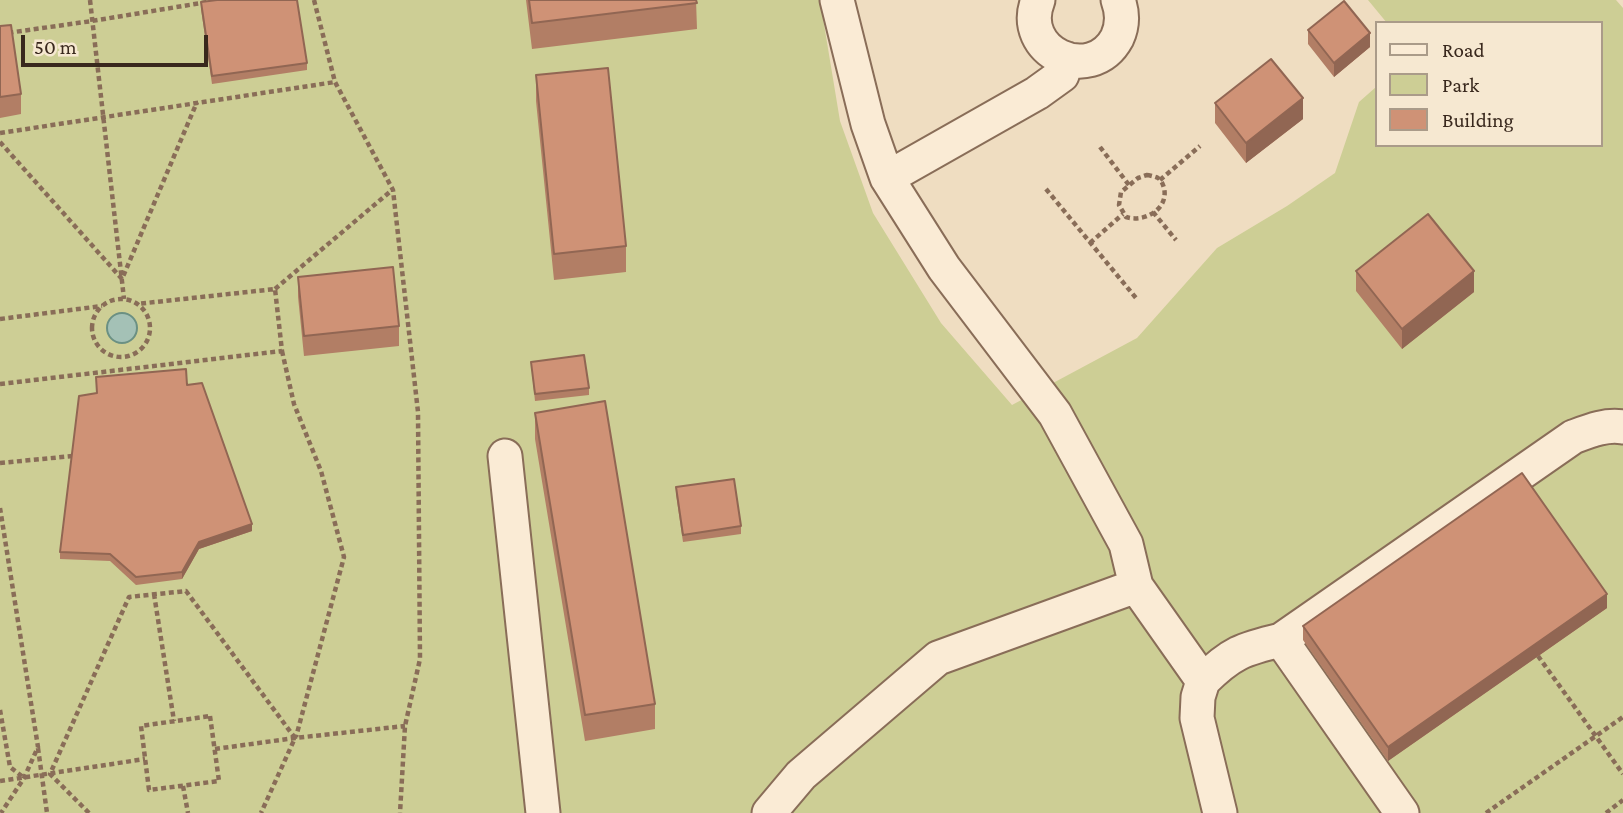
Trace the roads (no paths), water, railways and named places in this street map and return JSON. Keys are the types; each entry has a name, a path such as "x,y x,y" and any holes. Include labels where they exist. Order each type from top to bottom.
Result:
{"lane":[{"path":"837,0 868,124 887,178 944,268 1055,414 1126,544 1136,586 1203,681"},
{"path":"1038,0 1034,22 1040,39 1051,52 1067,59 1084,60 1107,50 1113,44 1122,20 1118,0"},
{"path":"887,178 1037,93 1062,75 1067,59"},
{"path":"1220,813 1197,718 1198,697 1203,681 1222,663 1247,649 1281,640 1573,436 1597,428 1617,425 1623,427"},
{"path":"505,456 544,813"},
{"path":"769,813 801,775 938,658 1136,586"},
{"path":"1281,640 1402,813"}]}
